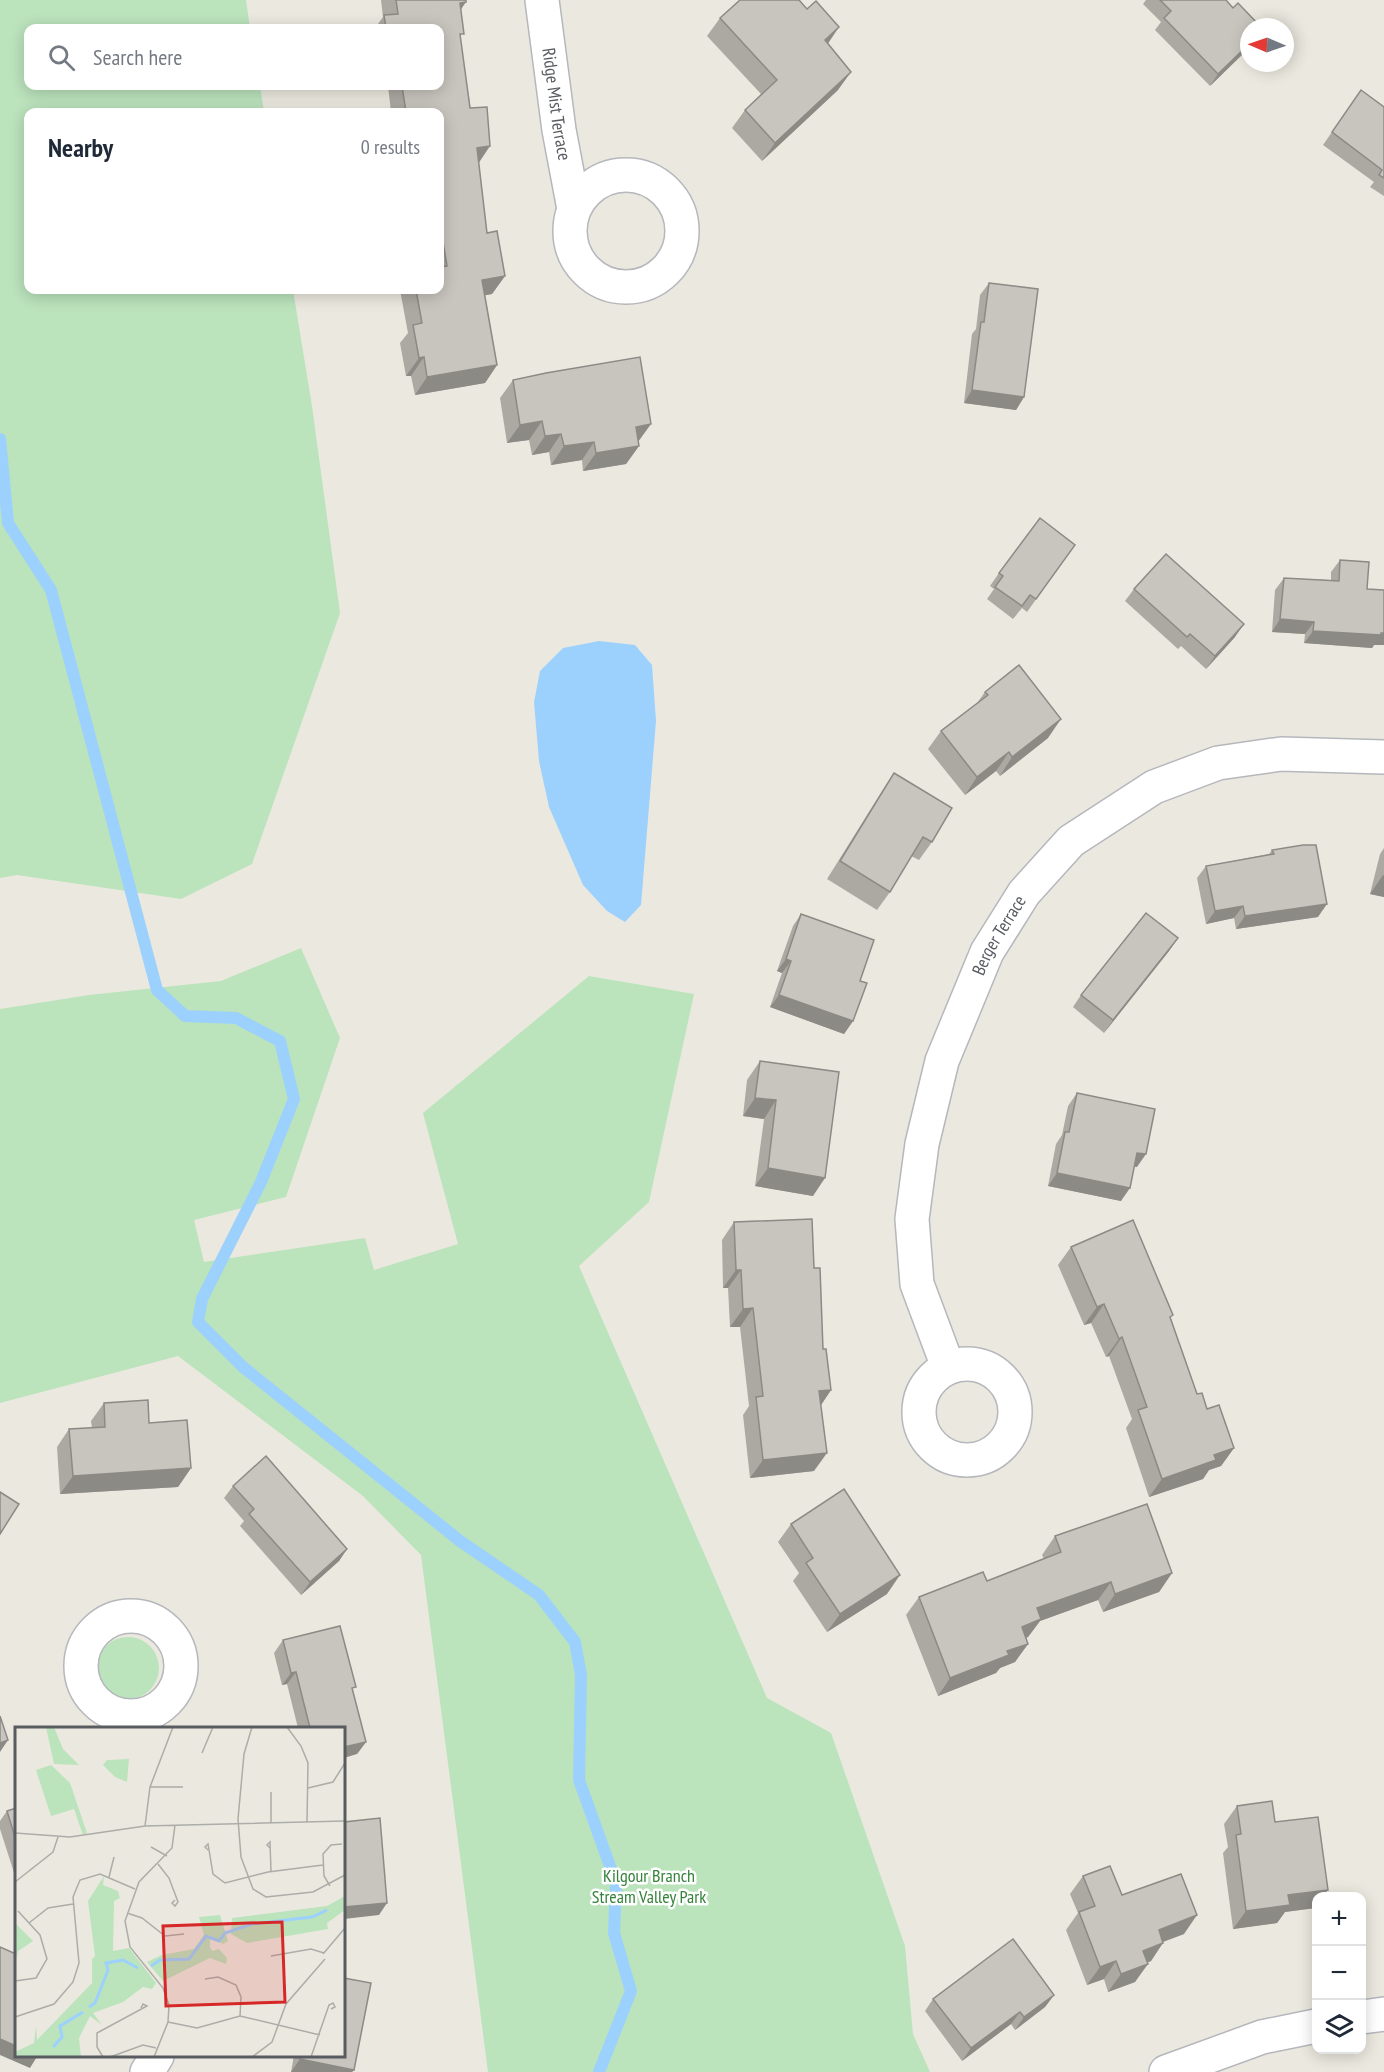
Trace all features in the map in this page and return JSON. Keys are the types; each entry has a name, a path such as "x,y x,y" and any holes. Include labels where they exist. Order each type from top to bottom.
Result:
{"street":[{"name":"Ridge Mist Terrace","path":"542,0 559,130 574,209"},
{"name":"Berger Terrace","path":"948,1366 917,1284 912,1219 922,1144 942,1061 987,952 1024,892 1071,842 1081,835 1154,787 1218,763 1281,754 1384,757"},
{"path":"1366,2016 1384,2013"},
{"path":"1166,2072 1262,2037 1312,2027"},
{"path":"147,2072 156,2057"}],"green space":[{"path":"0,0 246,0 249,24 24,24 24,90 261,90 263,108 24,108 24,294 294,294 312,406 340,613 252,864 181,899 17,875 0,878"},
{"name":"Kilgour Branch Stream Valley Park","path":"301,948 340,1038 286,1197 194,1220 204,1262 365,1238 374,1270 458,1244 423,1113 589,976 694,994 649,1202 579,1266 767,1698 831,1733 905,1946 913,2034 930,2072 488,2072 421,1555 363,1496 178,1356 0,1403 0,1009 89,995 221,981"},
{"path":"122,1637 134,1637 150,1646 157,1656 159,1668 157,1680 150,1690 134,1699 122,1699 111,1694 102,1685 97,1674 97,1662 102,1651 111,1642"}],"water":[{"path":"599,641 635,645 652,665 656,721 641,905 625,922 607,911 583,885 549,807 539,761 534,702 540,671 563,648"}],"building":[{"path":"396,0 466,0 460,3 464,34 460,34 470,108 487,107 490,146 477,148 487,233 497,231 505,276 482,280 497,365 427,377 424,357 419,358 413,325 422,323 417,294 444,294 444,266 447,266 444,248 444,108 405,108 403,90 444,90 444,24 385,24 384,15 398,14"},
{"path":"740,0 799,0 807,9 816,1 839,27 825,40 851,72 775,143 745,110 777,80 720,18"},
{"path":"1160,0 1226,0 1233,8 1238,3 1252,18 1240,18 1240,53 1218,74 1164,18 1171,11"},
{"path":"1361,90 1384,107 1384,178 1379,175 1382,170 1332,132"},
{"path":"989,283 1038,289 1024,397 972,390"},
{"path":"640,357 651,424 636,427 639,446 596,453 594,442 564,446 561,434 545,436 542,421 520,425 513,380"},
{"path":"1040,518 1075,545 1036,599 1030,595 1022,606 995,587 1003,576 999,573"},
{"path":"1166,554 1244,624 1215,656 1190,634 1187,637 1134,589"},
{"path":"1340,560 1369,562 1367,589 1384,590 1384,633 1381,635 1313,631 1314,622 1280,619 1284,578 1339,581"},
{"path":"1019,665 1061,719 1012,757 1009,752 977,777 941,731 988,695 985,692"},
{"path":"894,773 952,808 932,842 923,837 890,892 840,861"},
{"path":"1316,845 1327,904 1245,916 1243,906 1215,911 1206,866 1274,854 1272,850"},
{"path":"1146,913 1178,938 1113,1020 1081,995"},
{"path":"801,914 874,940 860,981 867,983 853,1021 779,995 791,961 786,959"},
{"path":"760,1061 839,1072 825,1178 768,1168 776,1100 755,1098"},
{"path":"1077,1093 1155,1109 1146,1154 1137,1153 1130,1188 1057,1173 1065,1132 1069,1132"},
{"path":"812,1219 814,1268 820,1268 823,1349 826,1349 831,1390 819,1391 827,1453 763,1460 756,1397 763,1396 753,1308 743,1309 741,1270 736,1270 734,1222"},
{"path":"1133,1220 1173,1315 1170,1317 1197,1394 1202,1393 1207,1409 1219,1405 1234,1448 1214,1455 1216,1460 1162,1479 1138,1410 1147,1407 1122,1337 1119,1339 1104,1304 1097,1307 1071,1247"},
{"path":"148,1400 149,1423 187,1420 191,1468 73,1476 69,1429 105,1427 104,1403"},
{"path":"266,1456 347,1549 310,1582 249,1514 254,1509 233,1486"},
{"path":"844,1489 900,1575 840,1614 806,1563 813,1558 791,1524"},
{"path":"0,1492 19,1504 0,1534"},
{"path":"1147,1504 1172,1573 1115,1594 1111,1582 1037,1608 1041,1619 1022,1627 1028,1644 1007,1651 1009,1655 950,1678 919,1597 983,1572 987,1581 1061,1552 1055,1536"},
{"path":"340,1626 356,1687 352,1688 366,1742 345,1747 345,1727 310,1727 296,1672 291,1673 283,1640"},
{"path":"0,1716 8,1740 0,1743"},
{"path":"1272,1801 1275,1822 1318,1817 1328,1890 1288,1895 1290,1905 1246,1911 1236,1835 1241,1834 1237,1806"},
{"path":"15,1808 15,1837 7,1811"},
{"path":"380,1818 387,1903 345,1907 345,1822"},
{"path":"1110,1866 1122,1895 1181,1874 1197,1915 1159,1930 1163,1943 1143,1951 1148,1964 1121,1974 1116,1961 1100,1967 1079,1912 1095,1906 1083,1876"},
{"path":"1013,1939 1054,1995 1024,2017 1020,2012 971,2048 933,1999"},
{"path":"0,1947 15,1954 15,2046 0,2039"},
{"path":"345,1978 371,1983 354,2070 300,2059 300,2057 345,2057"}],"waterway":[{"path":"0,439 8,523 51,590 157,990 185,1016 236,1018 280,1041 294,1099 261,1182 202,1299 198,1322 243,1367 460,1541 539,1595 575,1642 581,1675 579,1780 616,1883 614,1933 631,1991 599,2072"}]}
